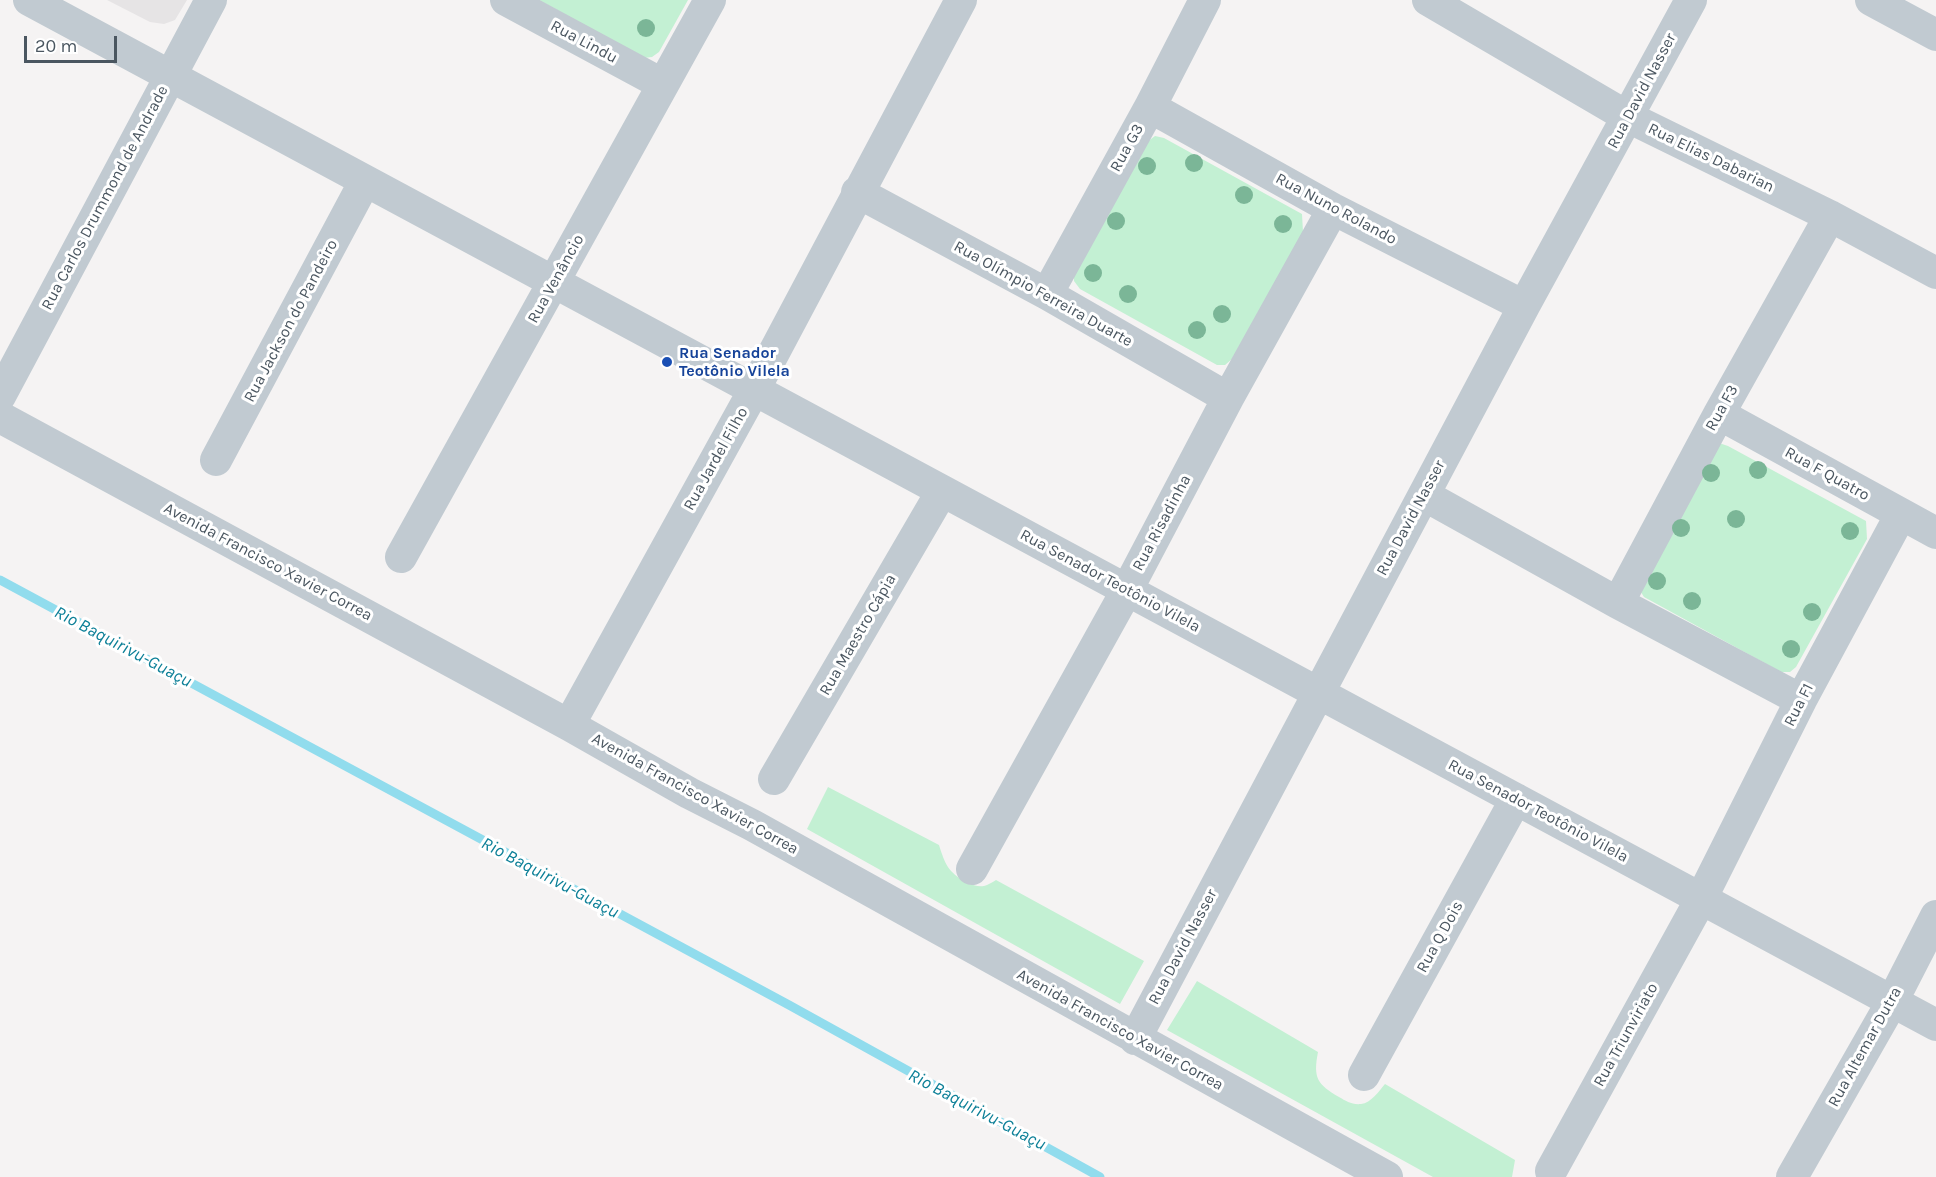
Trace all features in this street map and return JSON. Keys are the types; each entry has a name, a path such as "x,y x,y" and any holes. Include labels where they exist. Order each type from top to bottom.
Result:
{"street":[{"name":"Rua Senador Teotônio Vilela","path":"29,0 1936,1025"},
{"name":"Rua Carlos Drummond de Andrade","path":"0,396 211,0"},
{"name":"Rua Lindu","path":"506,0 662,84"},
{"name":"Rua Venâncio","path":"401,557 710,0"},
{"name":"Rua G3","path":"1047,294 1150,107 1204,0"},
{"name":"Rua David Nasser","path":"1135,1039 1524,306 1691,0"},
{"path":"1870,0 1936,35"},
{"name":"Rua Jardel Filho","path":"569,725 754,390 857,192 949,4"},
{"name":"Rua Elias Dabarian","path":"1443,4 1628,117 1830,216 1936,273"},
{"name":"Rua Nuno Rolando","path":"1150,107 1333,209 1524,306"},
{"name":"Rua Jackson do Pandeiro","path":"216,460 365,181"},
{"name":"Rua Olímpio Ferreira Duarte","path":"857,192 1047,294 1228,398"},
{"name":"Rua Risadinha","path":"972,868 1127,590 1228,398 1333,209"},
{"name":"Rua F3","path":"1618,603 1719,414 1830,216"},
{"name":"Rua F Quatro","path":"1719,414 1936,533"},
{"name":"Avenida Francisco Xavier Correa","path":"0,417 569,725 689,793 773,836 1387,1177"},
{"name":"Rua Maestro Cápia","path":"774,779 942,491"},
{"path":"1424,495 1618,603 1801,700"},
{"name":"Rua F1","path":"1701,899 1801,700 1901,514"},
{"name":"Rua Q Dois","path":"1364,1075 1516,799"},
{"name":"Rua Triunviriato","path":"1551,1171 1701,899"},
{"name":"Rua Altemar Dutra","path":"1792,1177 1892,1002 1936,916"}],"shaded area":[{"path":"107,0 187,0 175,20 164,24 150,22"}],"green space":[{"path":"539,0 688,0 659,52 652,57 644,58"},
{"path":"1155,136 1164,138 1302,214 1303,232 1232,359 1225,365 1217,365 1080,289 1074,281 1074,272 1147,142"},
{"path":"1719,443 1866,521 1867,539 1796,667 1790,672 1781,672 1644,597 1639,589"},
{"path":"828,787 939,845 948,867 966,882 981,886 996,880 1144,961 1120,1004 807,829"},
{"path":"1197,981 1318,1052 1316,1068 1318,1079 1332,1092 1349,1102 1361,1104 1371,1099 1385,1084 1515,1160 1512,1177 1433,1177 1167,1030"}],"waterway":[{"name":"Rio Baquirivu-Guaçu","path":"0,580 789,1005 1100,1177"}],"place":[{"name":"Rua Senador Teotônio Vilela","path":"667,362"}]}
